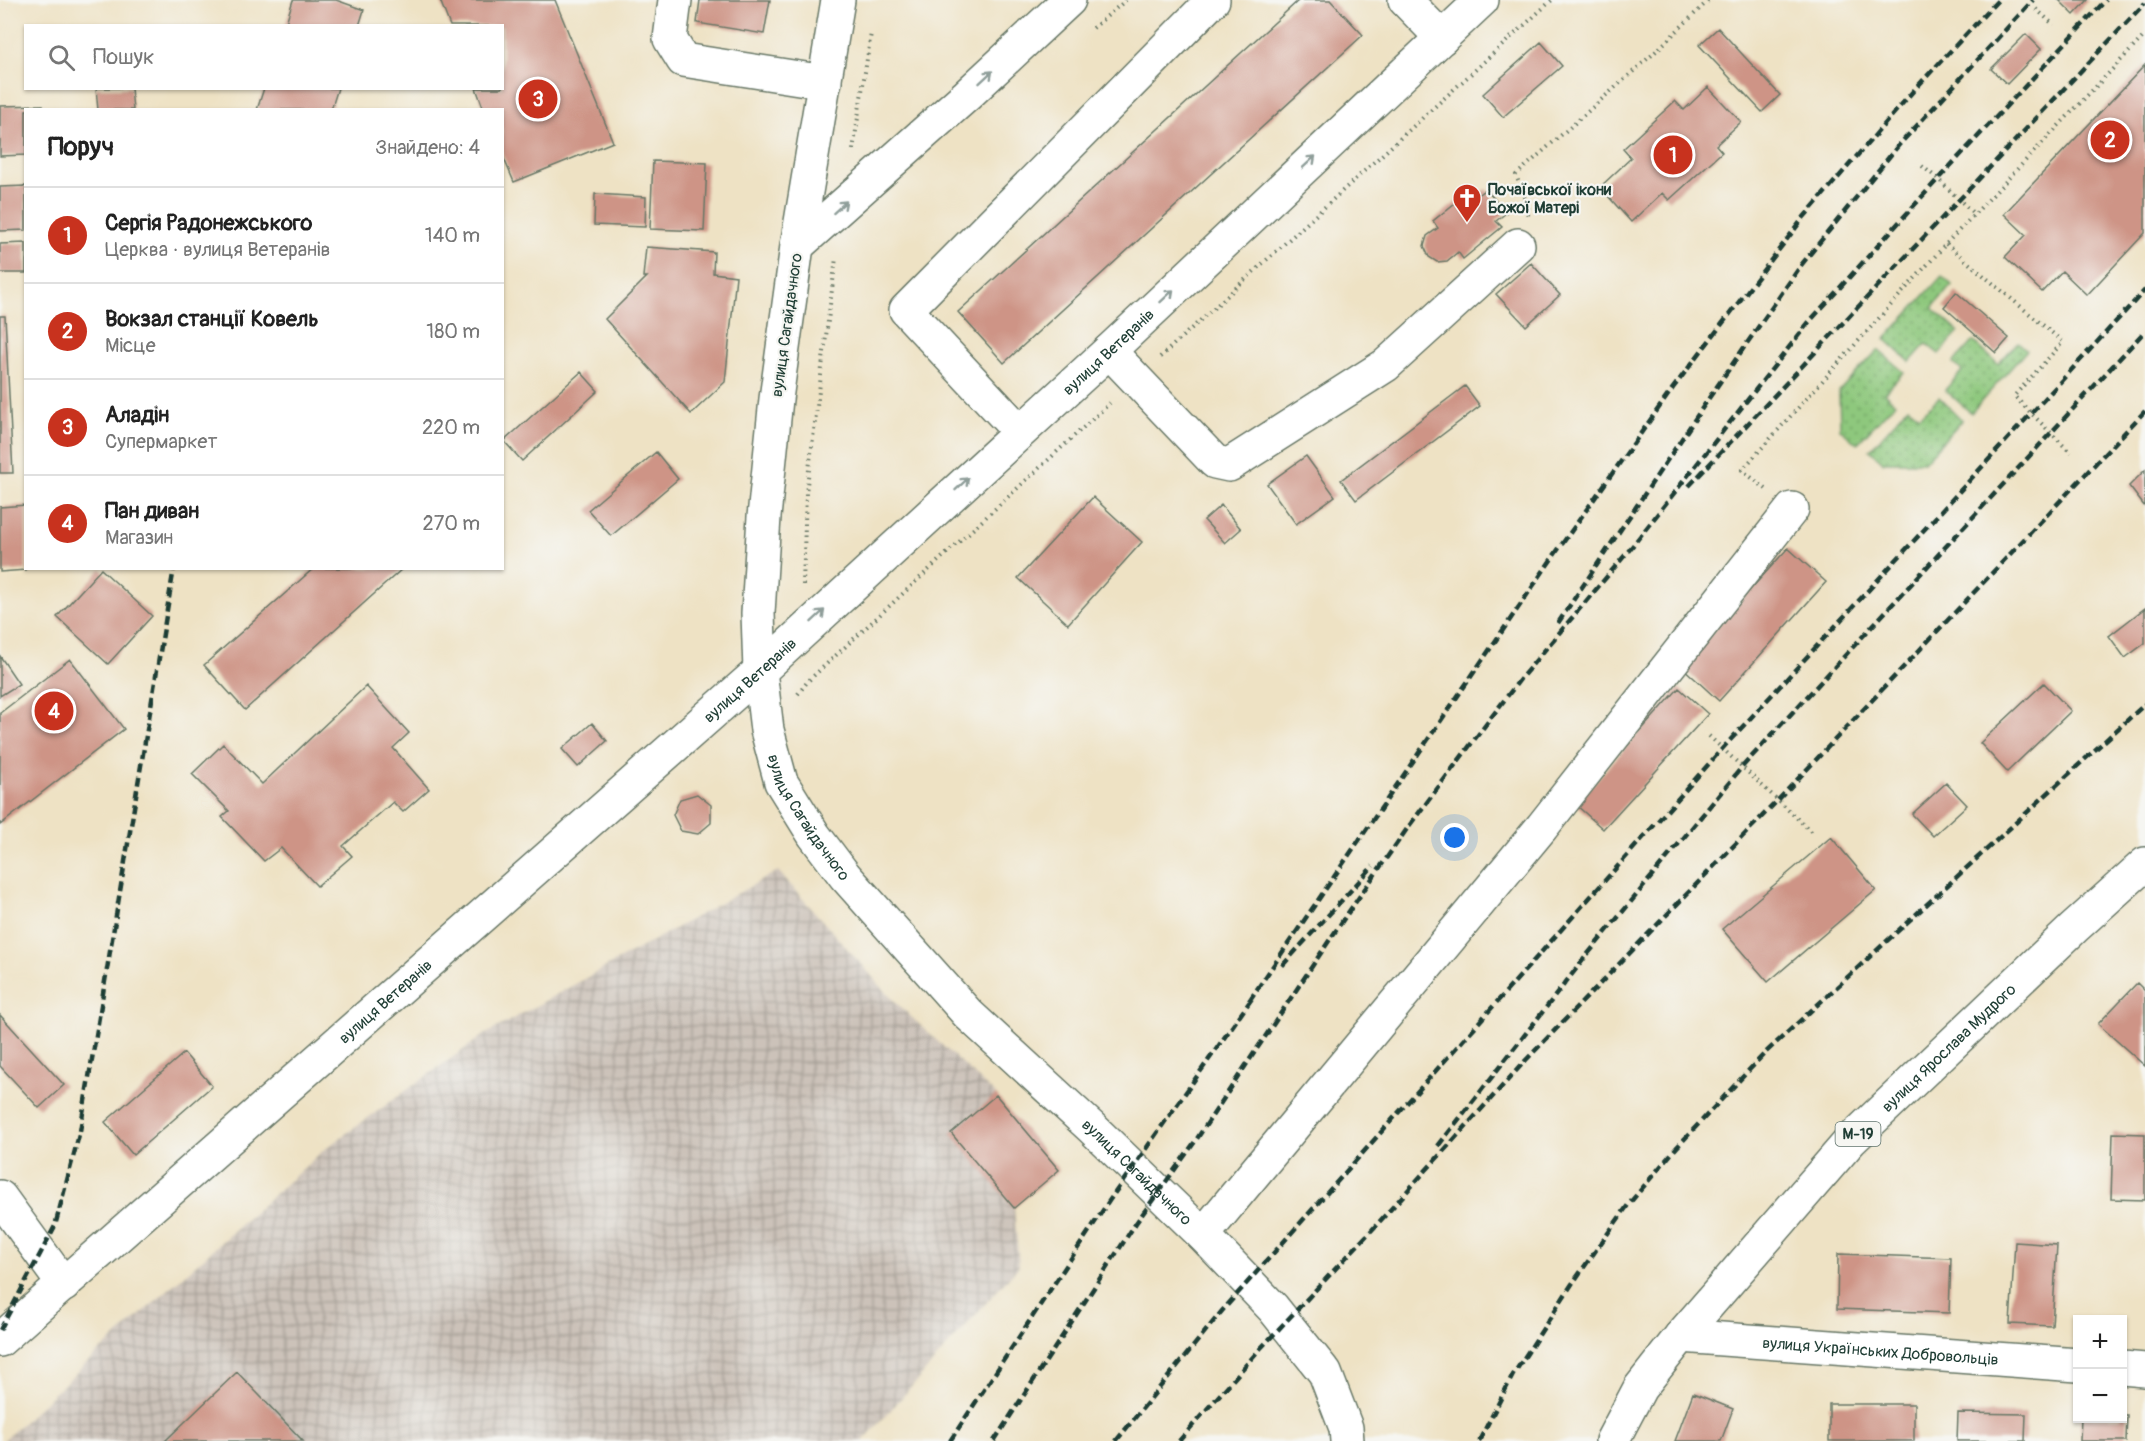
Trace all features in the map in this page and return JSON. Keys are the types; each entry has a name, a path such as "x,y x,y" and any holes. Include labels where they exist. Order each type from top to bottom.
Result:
{"main road":[{"path":"675,0 670,39 683,60 825,82"},
{"name":"вулиця Сагайдачного","path":"838,0 796,246 776,399 764,517 758,613 760,670 767,730 781,782 813,835 841,870 968,1014 1092,1128 1203,1235 1273,1308 1325,1373 1346,1428 1347,1441"},
{"path":"796,246 967,95 1069,0"},
{"path":"1019,431 906,310 1213,0"},
{"path":"1405,0 1442,38"},
{"name":"вулиця Ветеранів","path":"0,1340 760,670 1109,351 1482,0"},
{"path":"1109,351 1215,462 1229,465 1386,365 1518,245"},
{"path":"1203,1235 1542,827 1792,509"},
{"name":"вулиця Ярослава Мудрого","path":"1612,1441 1640,1388 1681,1336 1851,1140 2074,928 2145,864"},
{"path":"0,1197 64,1285"},
{"name":"вулиця Українських Добровольців","path":"1681,1336 2073,1365"},
{"path":"2127,1368 2145,1370"}],"path":[{"path":"794,701 808,681 1552,0"},
{"path":"1518,245 1529,210 1516,175 1653,54 1709,0"},
{"path":"2036,9 2054,25"},
{"path":"852,151 872,23"},
{"path":"1742,470 1946,244 2145,35"},
{"path":"1922,166 1974,214"},
{"path":"808,681 801,631 806,493 844,203"},
{"path":"1946,244 2063,342 2014,396 2071,453"},
{"path":"1709,736 1814,834"}],"shaded area":[{"path":"778,871 894,1001 996,1095 1059,1170 1014,1208 1019,1266 863,1441 3,1441 326,1148 484,1035"}],"green space":[{"path":"1942,276 1952,285 1932,308 1959,332 1939,354 1926,344 1910,362 1885,339"},
{"path":"1973,341 1998,364 2018,342 2027,350 1971,413 1945,390 1962,371 1953,363"},
{"path":"1878,350 1904,372 1884,393 1895,403 1857,444 1840,429 1839,391"},
{"path":"1939,397 1962,420 1924,462 1883,462 1870,450 1908,407 1920,416"}],"building":[{"path":"293,0 336,0 364,10 360,24 286,24"},
{"path":"440,0 555,0 613,142 514,182 504,159 504,108 483,108 477,90 504,90 504,24 449,24"},
{"path":"700,0 770,0 764,34 697,23"},
{"path":"1299,0 1330,0 1363,35 1004,363 958,312"},
{"path":"2059,0 2088,0 2074,15"},
{"path":"1718,28 1780,95 1762,112 1699,45"},
{"path":"2026,34 2041,49 2007,84 1991,69"},
{"path":"1541,42 1562,66 1503,117 1483,94"},
{"path":"2145,65 2145,233 2087,295 2062,271 2042,292 2005,257 2026,235 2004,214"},
{"path":"1708,87 1741,122 1716,145 1722,152 1669,200 1662,193 1631,222 1600,187 1631,158 1623,149 1675,101 1684,110"},
{"path":"96,90 131,90 133,108 98,108"},
{"path":"263,90 337,90 332,108 258,108"},
{"path":"43,105 43,108 24,108 24,155 0,156 0,106"},
{"path":"653,161 707,163 704,231 650,229"},
{"path":"24,186 24,230 0,231 0,187"},
{"name":"Почаївської ікони Божої Матері","path":"1486,189 1506,213 1496,221 1502,227 1463,259 1458,252 1447,261 1437,262 1429,257 1424,246 1427,236 1438,228 1433,221 1471,190 1476,196"},
{"path":"595,194 646,197 645,227 594,225"},
{"path":"24,243 24,273 0,273 0,244"},
{"path":"646,247 714,252 713,273 736,276 725,382 691,414 605,319 647,277 643,277"},
{"path":"1531,263 1560,295 1526,326 1496,294"},
{"path":"1956,292 2009,338 1996,353 1944,307"},
{"path":"0,316 5,316 13,473 0,473"},
{"path":"581,372 598,391 522,461 504,441"},
{"path":"1465,386 1480,406 1356,500 1341,480"},
{"path":"656,452 678,479 611,536 588,510"},
{"path":"1306,456 1335,496 1296,524 1267,484"},
{"path":"2145,470 2145,507 2129,486"},
{"path":"1093,497 1142,542 1068,624 1018,578"},
{"path":"24,505 24,570 26,570 0,572 0,507"},
{"path":"1221,505 1241,529 1225,543 1204,520"},
{"path":"1788,548 1826,582 1719,701 1681,666"},
{"path":"100,570 152,616 108,664 57,617"},
{"path":"312,570 401,570 245,710 204,665"},
{"path":"2145,608 2145,643 2125,658 2109,636"},
{"path":"0,656 19,684 0,696"},
{"path":"70,659 124,729 0,825 0,713"},
{"path":"2044,683 2071,711 2007,772 1980,743"},
{"path":"366,686 409,733 393,748 429,789 403,812 393,802 343,846 352,856 317,886 281,848 264,861 222,817 229,811 192,774 223,744 262,784"},
{"path":"1679,688 1708,714 1603,829 1575,804"},
{"path":"592,723 607,741 578,767 562,749"},
{"path":"1946,783 1967,805 1933,836 1912,814"},
{"path":"697,794 711,805 711,823 698,834 681,831 673,815 680,799"},
{"path":"1831,837 1876,890 1768,982 1722,929"},
{"path":"2137,983 2145,991 2145,1066 2098,1024"},
{"path":"0,1015 64,1085 39,1108 0,1066"},
{"path":"184,1053 212,1086 133,1155 105,1122"},
{"path":"996,1095 1059,1170 1014,1208 951,1133"},
{"path":"2113,1133 2145,1134 2145,1200 2111,1199"},
{"path":"2015,1242 2057,1245 2052,1326 2010,1324"},
{"path":"1838,1254 1951,1258 1949,1313 1837,1309"},
{"path":"237,1372 303,1441 165,1441"},
{"path":"1693,1393 1733,1409 1721,1441 1675,1441"},
{"path":"1829,1404 1914,1404 1914,1441 1829,1441"},
{"path":"1958,1413 2026,1414 2025,1441 1957,1441"},
{"path":"2081,1423 2127,1423 2126,1441 2080,1441"}],"railway":[{"path":"1249,1001 1555,554 1673,388 1804,217 1915,89 1998,0"},
{"path":"1558,623 1802,264 1898,146 2033,0"},
{"path":"994,1441 1136,1223 1194,1143 1343,920 1409,826 1521,678 1626,554 1809,322 1938,179 2106,0"},
{"path":"1689,486 2145,3"},
{"path":"1116,1441 1222,1311 1722,749 2145,290"},
{"path":"1438,1146 1587,955 1742,767 2145,331"},
{"path":"1179,1441 1259,1350 1526,1060 1778,800 2145,411"},
{"path":"0,1330 55,1226 80,1131 174,570"},
{"path":"1479,1441 1513,1375 1572,1284 1628,1205 1677,1147 1765,1053 2145,704"},
{"path":"1282,966 1373,866"},
{"path":"950,1441 1109,1201 1253,997"}],"place":[{"name":"Аладін","path":"538,99"},
{"name":"Вокзал станції Ковель","path":"2110,140"},
{"name":"Сергія Радонежського","path":"1673,155"},
{"name":"Почаївської ікони Божої Матері","path":"1467,224"},
{"name":"Пан диван","path":"54,711"}]}
